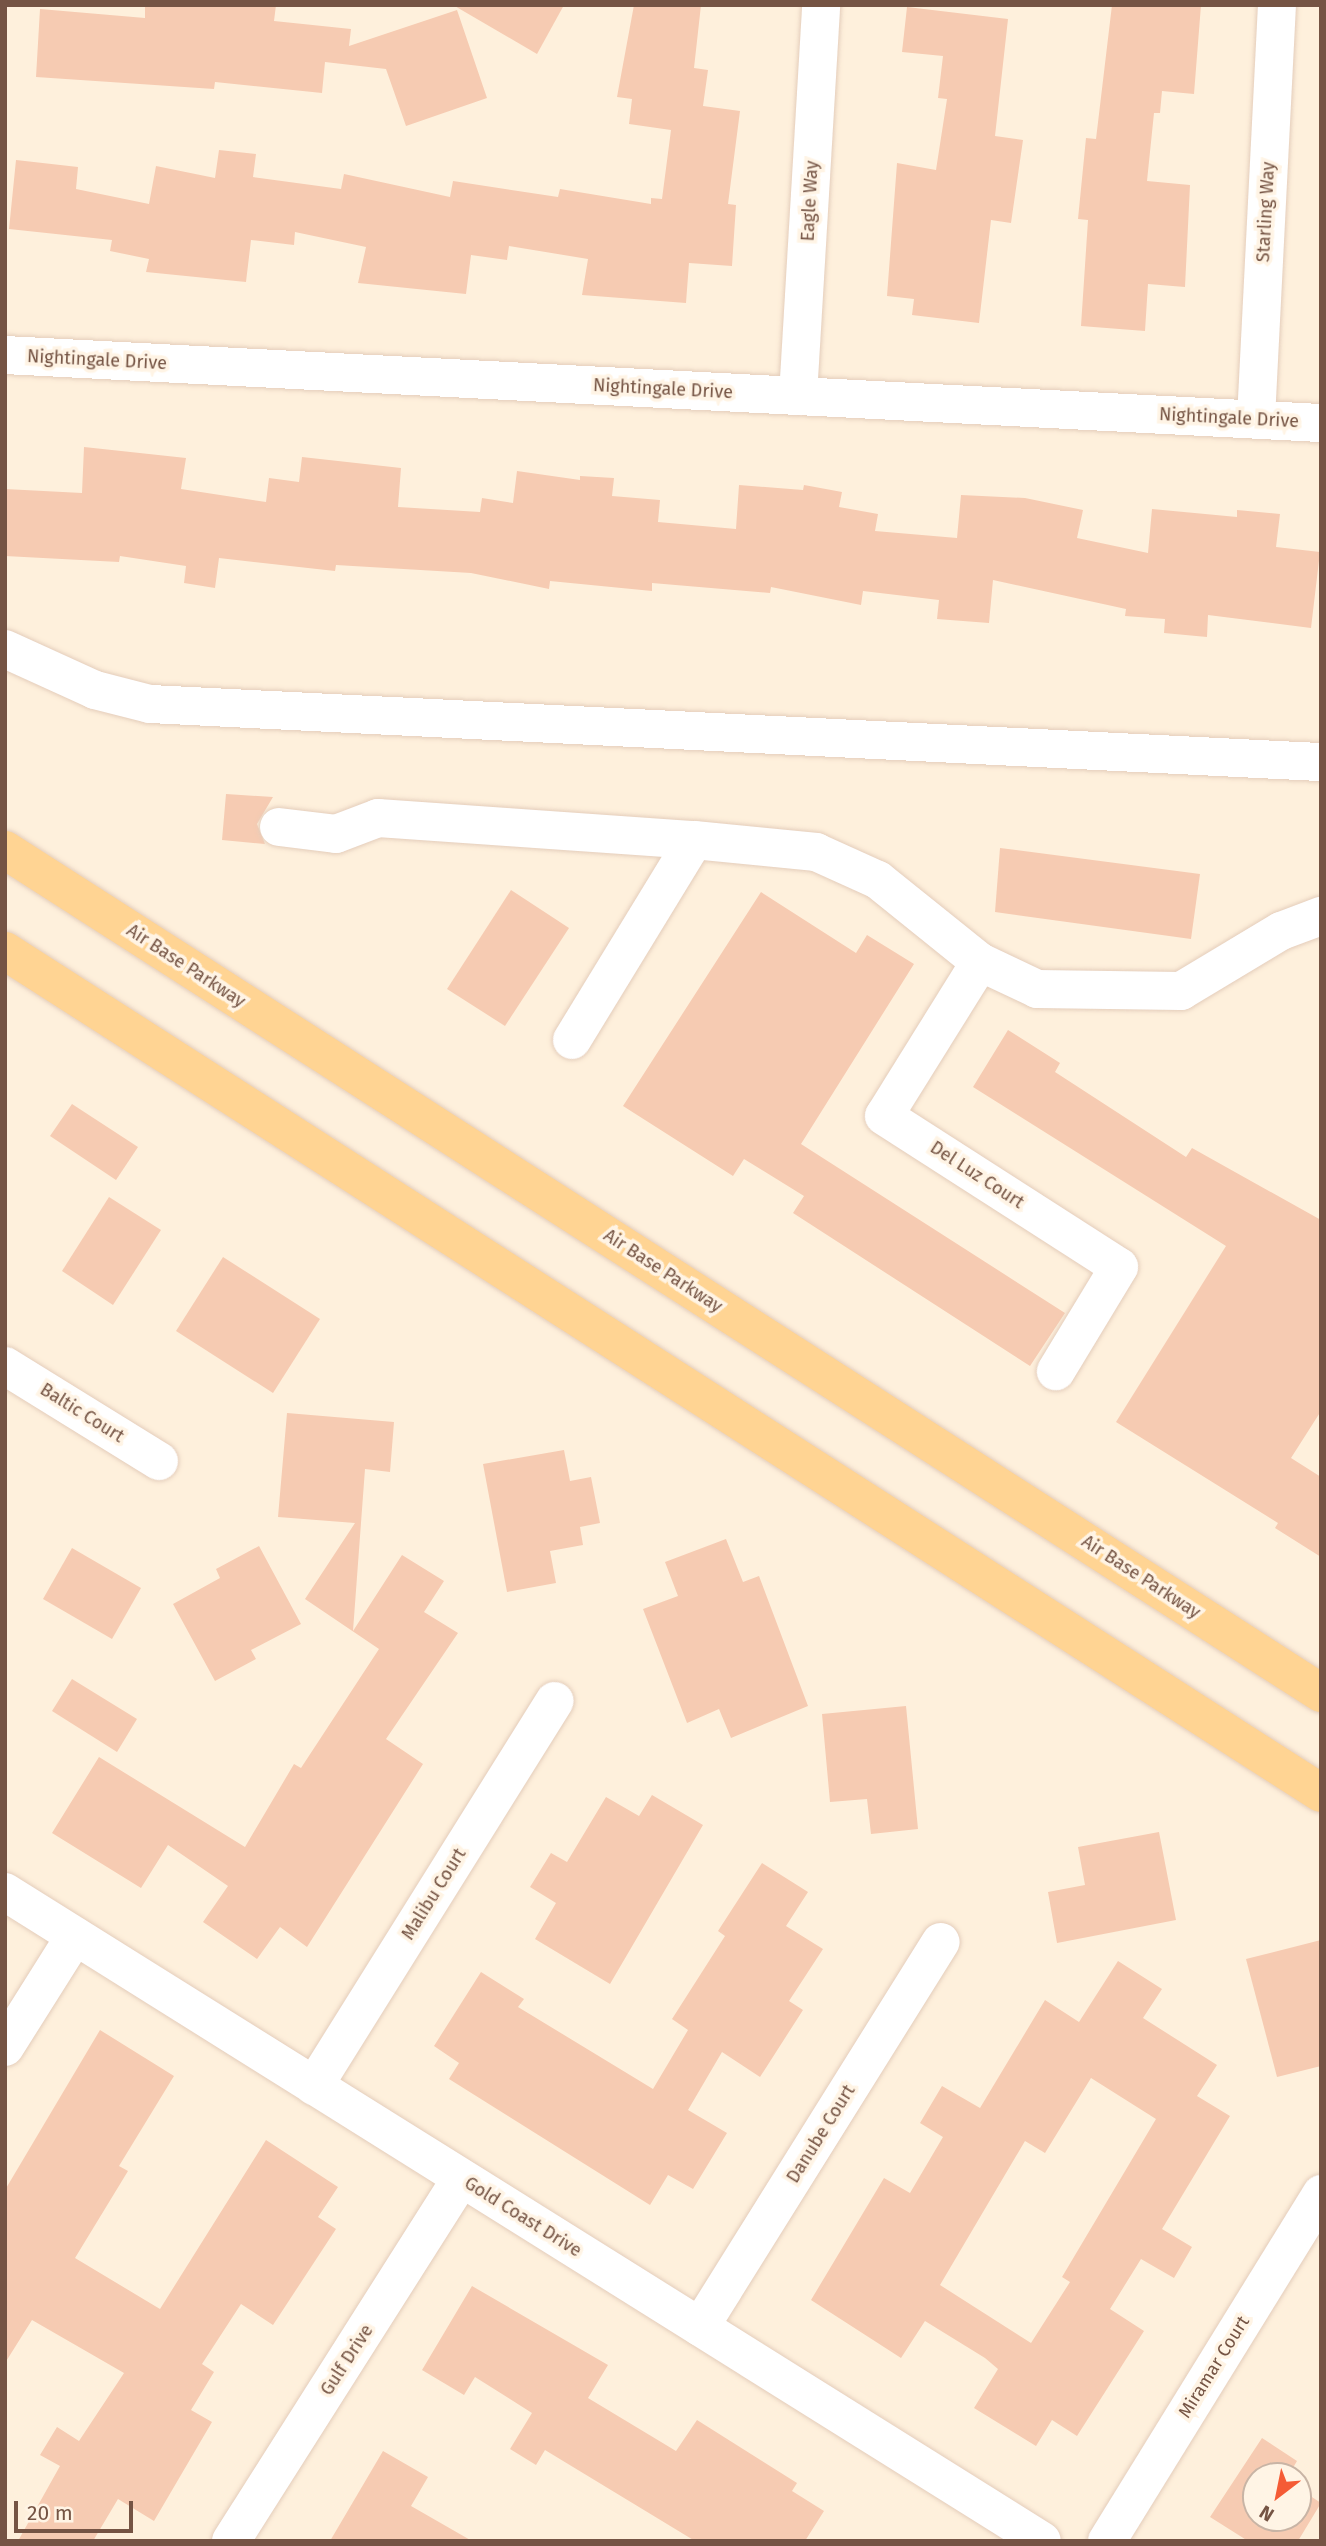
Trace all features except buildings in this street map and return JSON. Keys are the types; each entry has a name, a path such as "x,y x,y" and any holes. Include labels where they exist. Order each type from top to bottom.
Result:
{"main road":[{"name":"Air Base Parkway","path":"5,850 1321,1693"},
{"path":"5,951 1321,1793"}],"street":[{"name":"Eagle Way","path":"798,396 821,5"},
{"name":"Starling Way","path":"1256,419 1277,5"},
{"name":"Nightingale Drive","path":"5,355 1321,423"},
{"path":"5,649 95,690 150,704 1321,762"},
{"path":"279,827 336,834 378,818 694,839 816,852 878,880 980,962 1037,989 1181,991 1281,932 1321,916"},
{"path":"572,1040 694,839"},
{"name":"Del Luz Court","path":"980,962 884,1115 1119,1267 1056,1371"},
{"name":"Baltic Court","path":"5,1366 159,1461"},
{"name":"Malibu Court","path":"314,2086 555,1701"},
{"name":"Gold Coast Drive","path":"5,1892 1042,2541"},
{"path":"5,2047 75,1936"},
{"name":"Danube Court","path":"701,2327 941,1942"},
{"name":"Gulf Drive","path":"232,2541 461,2179"},
{"name":"Miramar Court","path":"1107,2541 1321,2194"}]}
